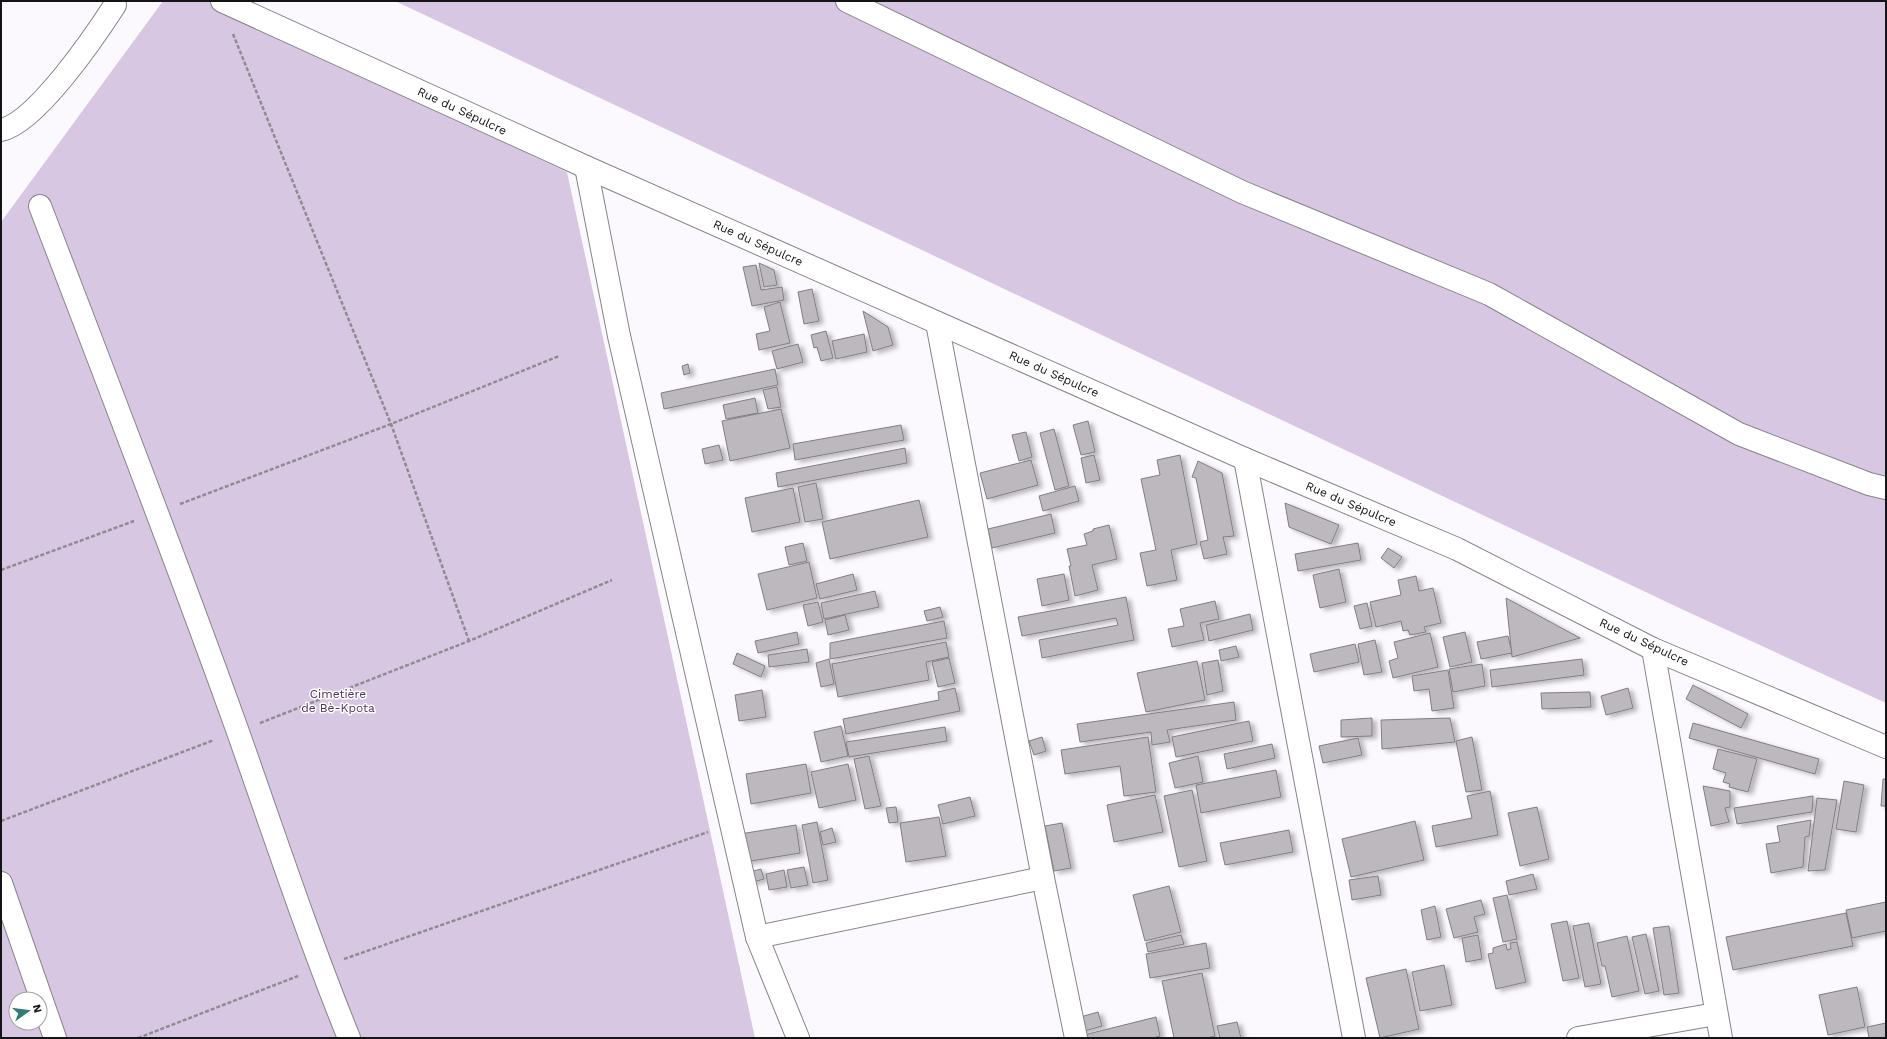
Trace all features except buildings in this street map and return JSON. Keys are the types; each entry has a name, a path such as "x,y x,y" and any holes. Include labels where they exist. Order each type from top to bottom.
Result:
{"street":[{"name":"Rue du Sépulcre","path":"222,1 586,167 937,323 1245,459 1457,548 1653,649 1886,747"},
{"path":"847,1 1242,192 1489,294 1739,434 1869,484 1886,488"},
{"path":"1,130 9,128 32,112 84,52 115,5"},
{"path":"586,167 624,359 757,936 798,1038"},
{"path":"40,206 157,513 238,732 320,967 349,1038"},
{"path":"937,323 1043,878 1076,1038"},
{"path":"1245,459 1354,1038"},
{"path":"1653,649 1721,1038"},
{"path":"757,936 1043,878"},
{"path":"1,883 55,1038"},
{"path":"1578,1038 1716,1014"}],"path":[{"path":"232,30 391,424 469,641"},
{"path":"1,570 157,513 391,424 559,356"},
{"path":"1,821 238,732 469,641 612,580"},
{"path":"138,1038 320,967 731,824"}],"green space":[{"name":"Cimetière de Bè-Kpota","path":"163,1 207,1 567,172 755,1038 1,1038 1,222"},
{"path":"395,1 1886,1 1886,703 1690,613"}]}
